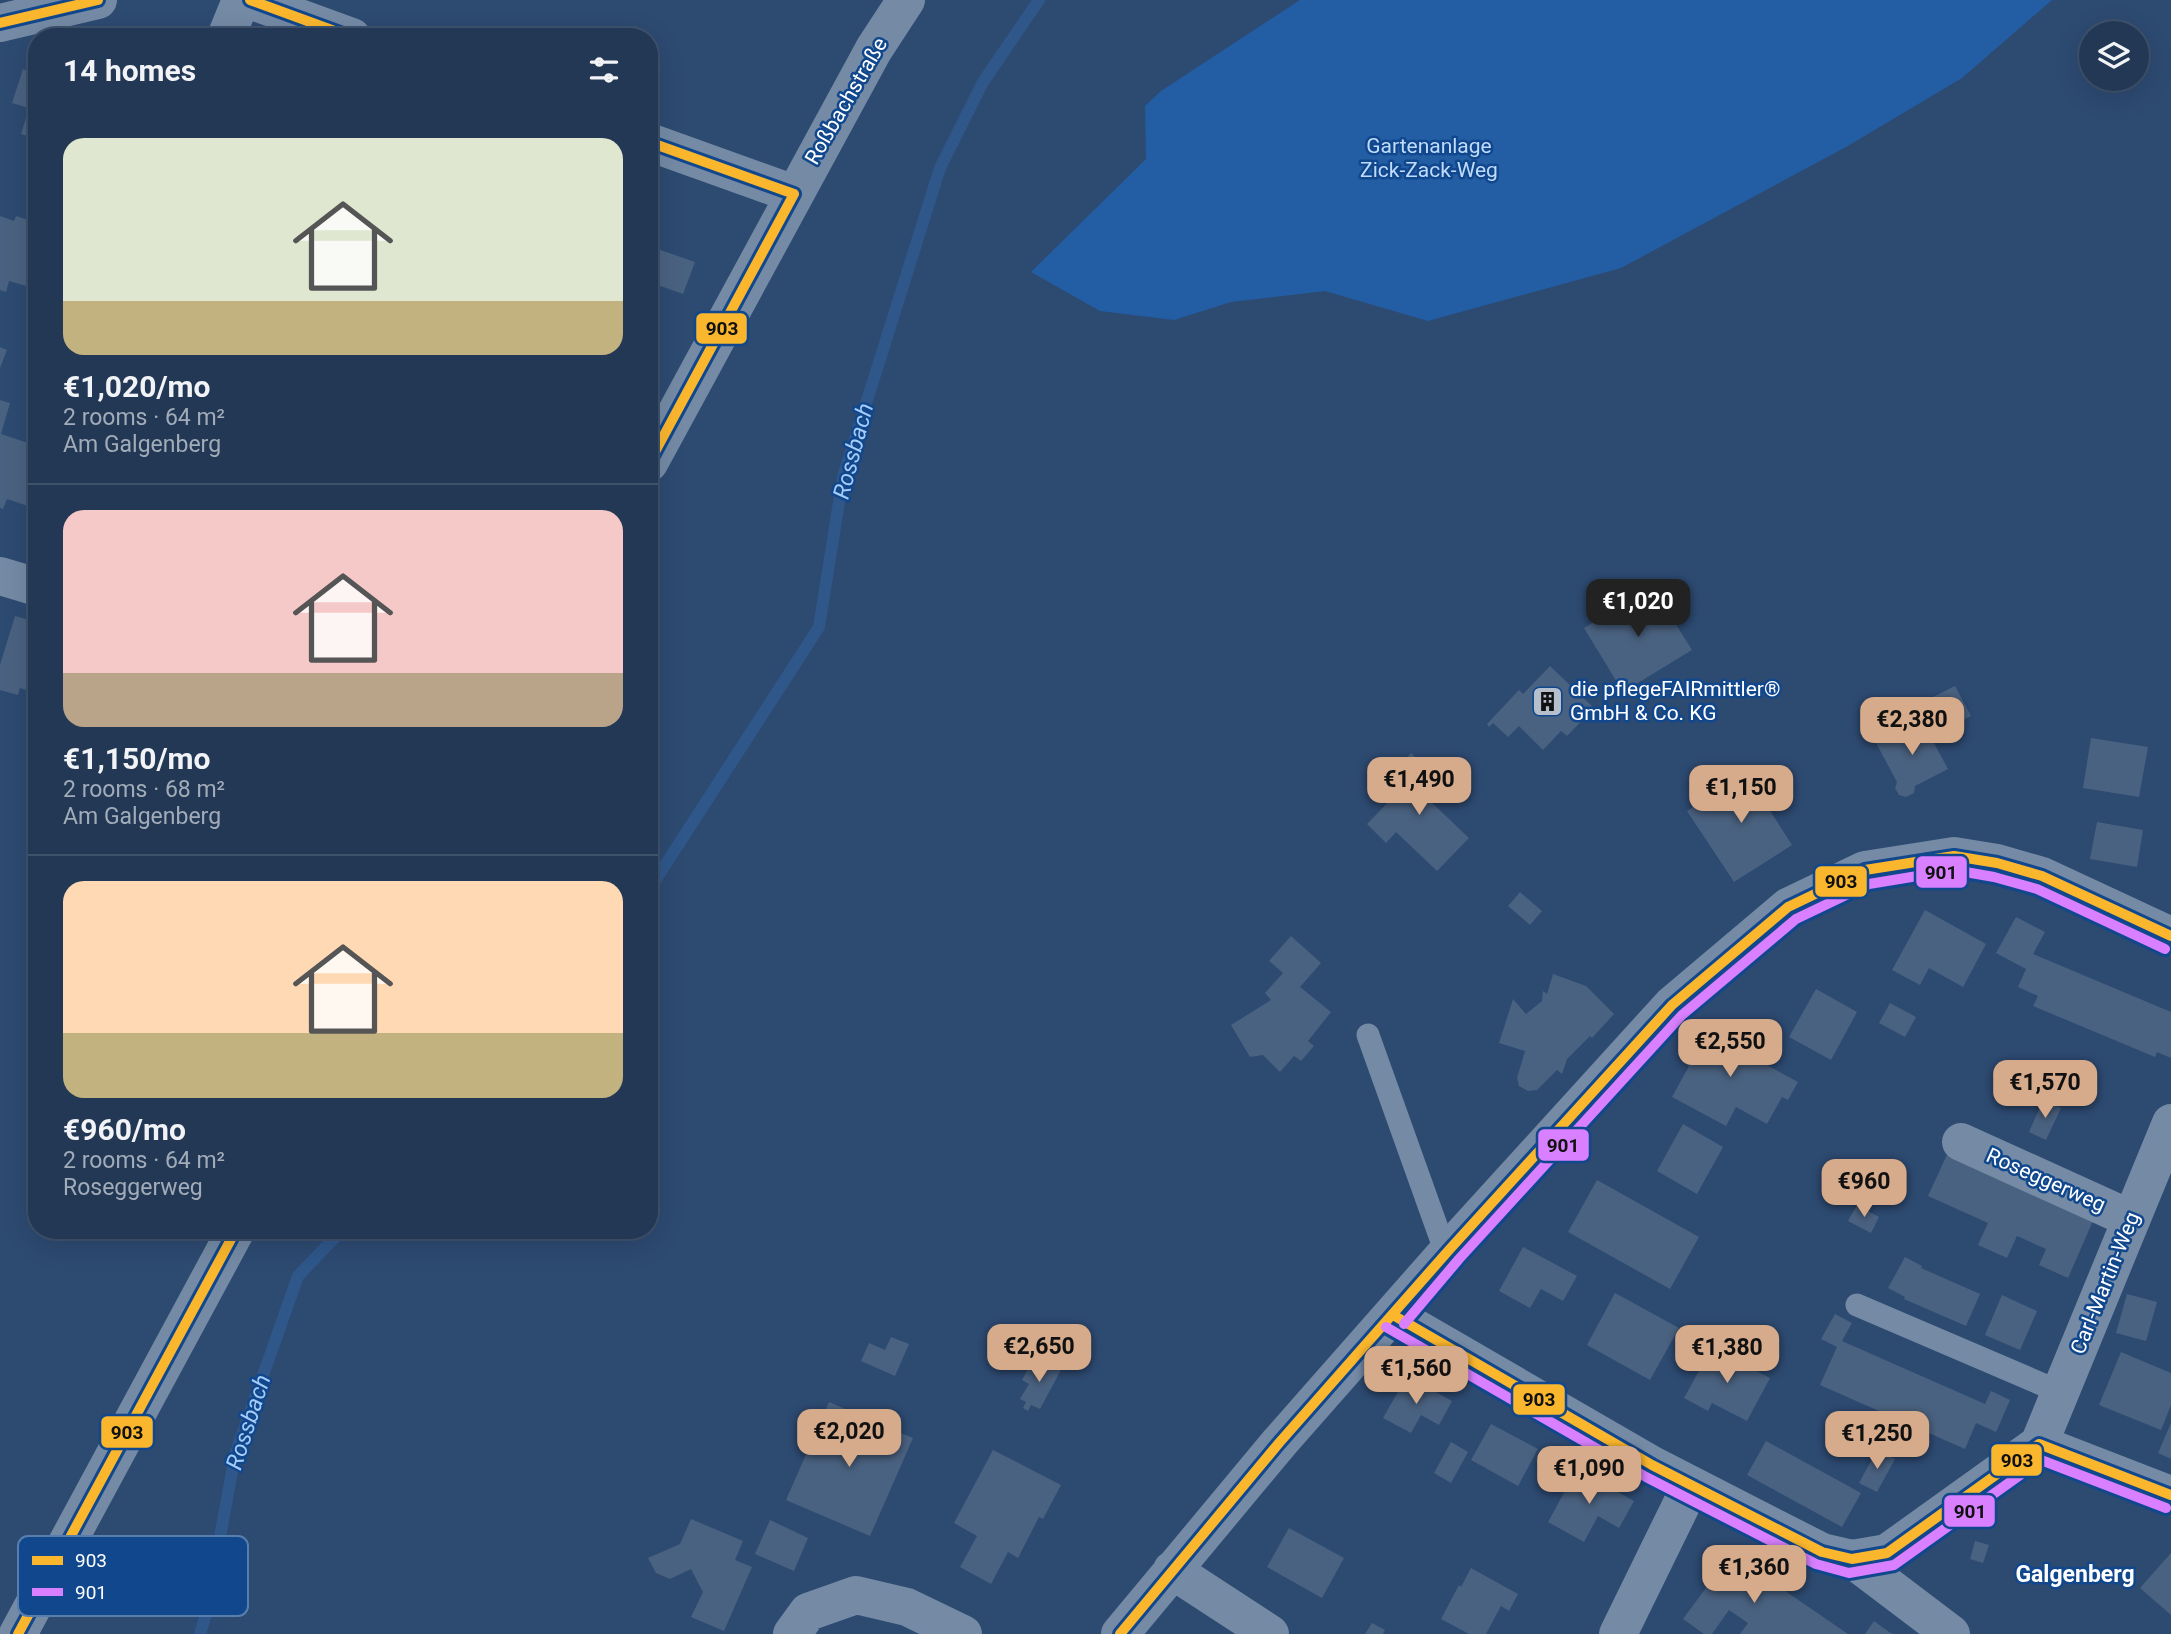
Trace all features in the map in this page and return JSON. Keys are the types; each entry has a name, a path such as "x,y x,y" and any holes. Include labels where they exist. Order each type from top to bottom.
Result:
{"street":[{"path":"0,23 98,0"},
{"path":"230,28 241,0"},
{"path":"250,0 327,28"},
{"name":"Roßbachstraße","path":"658,446 874,49 906,0"},
{"path":"658,145 794,194"},
{"path":"0,576 28,584"},
{"path":"1120,1634 1279,1443 1672,1005 1788,907 1865,870 1954,856 1997,863 2042,877 2171,936"},
{"name":"Roseggerweg","path":"1961,1142 2131,1219"},
{"name":"Carl-Martin-Weg","path":"2039,1444 2131,1219 2167,1143"},
{"path":"72,1536 231,1239"},
{"path":"1393,1315 1652,1465 1822,1552 1852,1559 1887,1553 2039,1444 2171,1495"},
{"path":"1619,1634 1691,1485"},
{"path":"1852,1559 1951,1634"},
{"path":"1172,1570 1270,1634"},
{"path":"792,1634 808,1612 856,1595 907,1607 963,1634"},
{"path":"19,1634 29,1616"}],"lane":[{"path":"1368,1035 1447,1253"},
{"path":"1857,1305 2060,1392"}],"green space":[{"name":"Gartenanlage Zick-Zack-Weg","path":"1300,0 2052,0 1962,78 1846,147 1621,268 1428,321 1325,291 1231,302 1174,320 1100,311 1031,272 1146,159 1145,106 1161,91"}],"building":[{"path":"23,69 28,71 28,108 12,103"},
{"path":"28,111 28,136 21,134"},
{"path":"0,216 14,221 16,216 28,220 28,286 9,281 6,292 0,290"},
{"path":"658,249 695,262 683,294 658,285"},
{"path":"0,347 7,350 0,368"},
{"path":"0,400 10,403 1,434 28,443 28,506 7,499 3,509 0,508"},
{"path":"1652,586 1692,650 1623,692 1584,628"},
{"path":"15,616 28,620 28,690 20,688 18,695 0,690 0,665"},
{"name":"die pflegeFAIRmittler® GmbH & Co. KG","path":"1550,666 1594,708 1567,736 1561,731 1543,750 1519,726 1508,737 1493,723 1489,727 1487,724 1519,690 1523,694"},
{"path":"1955,686 1971,716 1943,731 1927,700"},
{"path":"1921,719 1948,769 1915,786 1914,793 1906,797 1899,795 1895,788 1897,782 1876,743"},
{"path":"2091,738 2148,747 2139,797 2083,788"},
{"path":"1411,753 1443,784 1428,799 1469,838 1437,871 1396,832 1386,843 1367,824 1397,793 1400,796 1412,784 1397,769"},
{"path":"1759,765 1771,784 1758,792 1792,845 1734,882 1687,811"},
{"path":"2097,822 2143,830 2137,867 2090,859"},
{"path":"1520,892 1542,911 1530,925 1508,906"},
{"path":"1925,910 1986,944 1963,987 1929,968 1920,985 1892,970"},
{"path":"2016,917 2045,932 2033,954 2171,1012 2171,1058 2157,1052 2155,1057 2033,1006 2038,996 2018,987 2026,969 1996,953"},
{"path":"1291,936 1321,963 1300,987 1331,1012 1308,1041 1314,1046 1301,1061 1294,1056 1280,1072 1263,1055 1250,1057 1231,1025 1271,1000 1265,993 1283,973 1269,961"},
{"path":"1553,974 1586,986 1614,1014 1592,1038 1590,1036 1567,1059 1562,1074 1557,1070 1537,1090 1528,1091 1519,1086 1517,1078 1525,1051 1499,1043 1513,999 1526,1014 1542,1001 1543,991 1547,994"},
{"path":"1816,989 1857,1012 1831,1060 1789,1037"},
{"path":"1890,1003 1916,1017 1905,1037 1879,1023"},
{"path":"1707,1023 1756,1050 1752,1057 1798,1082 1788,1100 1782,1097 1767,1124 1736,1107 1726,1126 1672,1097 1689,1066 1682,1062 1693,1042 1689,1036"},
{"path":"2043,1100 2061,1108 2046,1140 2029,1132"},
{"path":"1683,1124 1723,1147 1697,1194 1657,1171"},
{"path":"1950,1148 2096,1214 2068,1278 2039,1265 2046,1249 2017,1236 2007,1258 1978,1245 1988,1223 1928,1196"},
{"path":"1597,1180 1699,1237 1670,1289 1568,1232"},
{"path":"1857,1205 1879,1217 1871,1233 1848,1221"},
{"path":"1523,1247 1577,1276 1563,1301 1541,1289 1530,1308 1499,1291"},
{"path":"1905,1257 1922,1266 1921,1268 1980,1294 1966,1326 1904,1299 1905,1297 1888,1288"},
{"path":"1615,1293 1679,1328 1650,1380 1587,1345"},
{"path":"2127,1294 2157,1302 2146,1341 2116,1333"},
{"path":"2002,1295 2037,1311 2020,1350 1985,1335"},
{"path":"1835,1314 1852,1323 1842,1341 1985,1404 1991,1391 2010,1400 1996,1432 1976,1423 1965,1449 1820,1385 1837,1347 1821,1339"},
{"path":"891,1337 909,1344 895,1376 861,1361 869,1343 885,1350"},
{"path":"1712,1347 1770,1378 1747,1421 1712,1403 1708,1411 1684,1398"},
{"path":"2121,1352 2171,1373 2171,1405 2161,1430 2099,1405"},
{"path":"1040,1359 1061,1370 1040,1409 1031,1405 1028,1411 1023,1408 1026,1402 1020,1399 1029,1384 1022,1380 1029,1367 1035,1370"},
{"path":"1407,1376 1452,1401 1439,1425 1421,1415 1411,1433 1383,1418"},
{"path":"829,1402 913,1438 870,1536 786,1500"},
{"path":"2171,1423 2171,1459 2158,1453"},
{"path":"1491,1424 1538,1449 1518,1486 1471,1460"},
{"path":"1766,1441 1861,1493 1842,1527 1747,1475"},
{"path":"1451,1442 1468,1452 1451,1483 1434,1473"},
{"path":"993,1450 1061,1485 1043,1519 1039,1517 1018,1558 1008,1552 991,1584 960,1567 977,1536 954,1523"},
{"path":"1877,1450 1895,1459 1877,1492 1859,1483"},
{"path":"1577,1469 1634,1501 1619,1528 1598,1516 1584,1542 1548,1522"},
{"path":"691,1519 743,1541 735,1560 752,1567 724,1631 691,1617 703,1592 691,1569 670,1579 656,1573 648,1558 680,1544"},
{"path":"770,1520 808,1538 794,1571 755,1554"},
{"path":"1289,1528 1344,1558 1322,1598 1267,1567"},
{"path":"1975,1541 1989,1545 1983,1563 1970,1559"},
{"path":"2171,1553 2171,1615 2140,1588"},
{"path":"1731,1554 1848,1634 1740,1634 1748,1623 1729,1610 1712,1634 1704,1634 1683,1619"},
{"path":"1471,1568 1518,1594 1509,1611 1501,1606 1486,1634 1469,1634 1441,1619"},
{"path":"1874,1621 1889,1632 1893,1634 1865,1634"},
{"path":"1372,1623 1385,1630 1383,1634 1365,1634"}],"waterway":[{"name":"Rossbach","path":"658,876 819,627 843,477 940,168 983,82 1039,0"},
{"name":"Rossbach","path":"220,1536 235,1455 298,1276 333,1239"},
{"name":"Rossbach","path":"200,1634 205,1616"}],"transit line":[{"name":"903","path":"0,23 98,0"},
{"name":"903","path":"250,0 326,28"},
{"name":"903","path":"658,145 794,194"},
{"name":"903","path":"658,446 794,194"},
{"name":"903","path":"1120,1634 1279,1443 1449,1250 1672,1005 1788,907 1865,870 1954,856 1997,863 2042,876 2171,936"},
{"name":"901","path":"1404,1324 1459,1259 1682,1015 1796,919 1869,884 1954,870 1994,877 2037,889 2165,949"},
{"name":"903","path":"71,1536 231,1239"},
{"name":"903","path":"1393,1315 1652,1465 1822,1552 1852,1559 1887,1553 2039,1444 2171,1495"},
{"name":"901","path":"1386,1327 1646,1477 1816,1564 1849,1573 1894,1565 2041,1460 2166,1508"},
{"name":"903","path":"18,1634 28,1616"}],"place":[{"name":"die pflegeFAIRmittler® GmbH & Co. KG","path":"1547,701"}],"district":[{"name":"Galgenberg","path":"2075,1574"}]}
